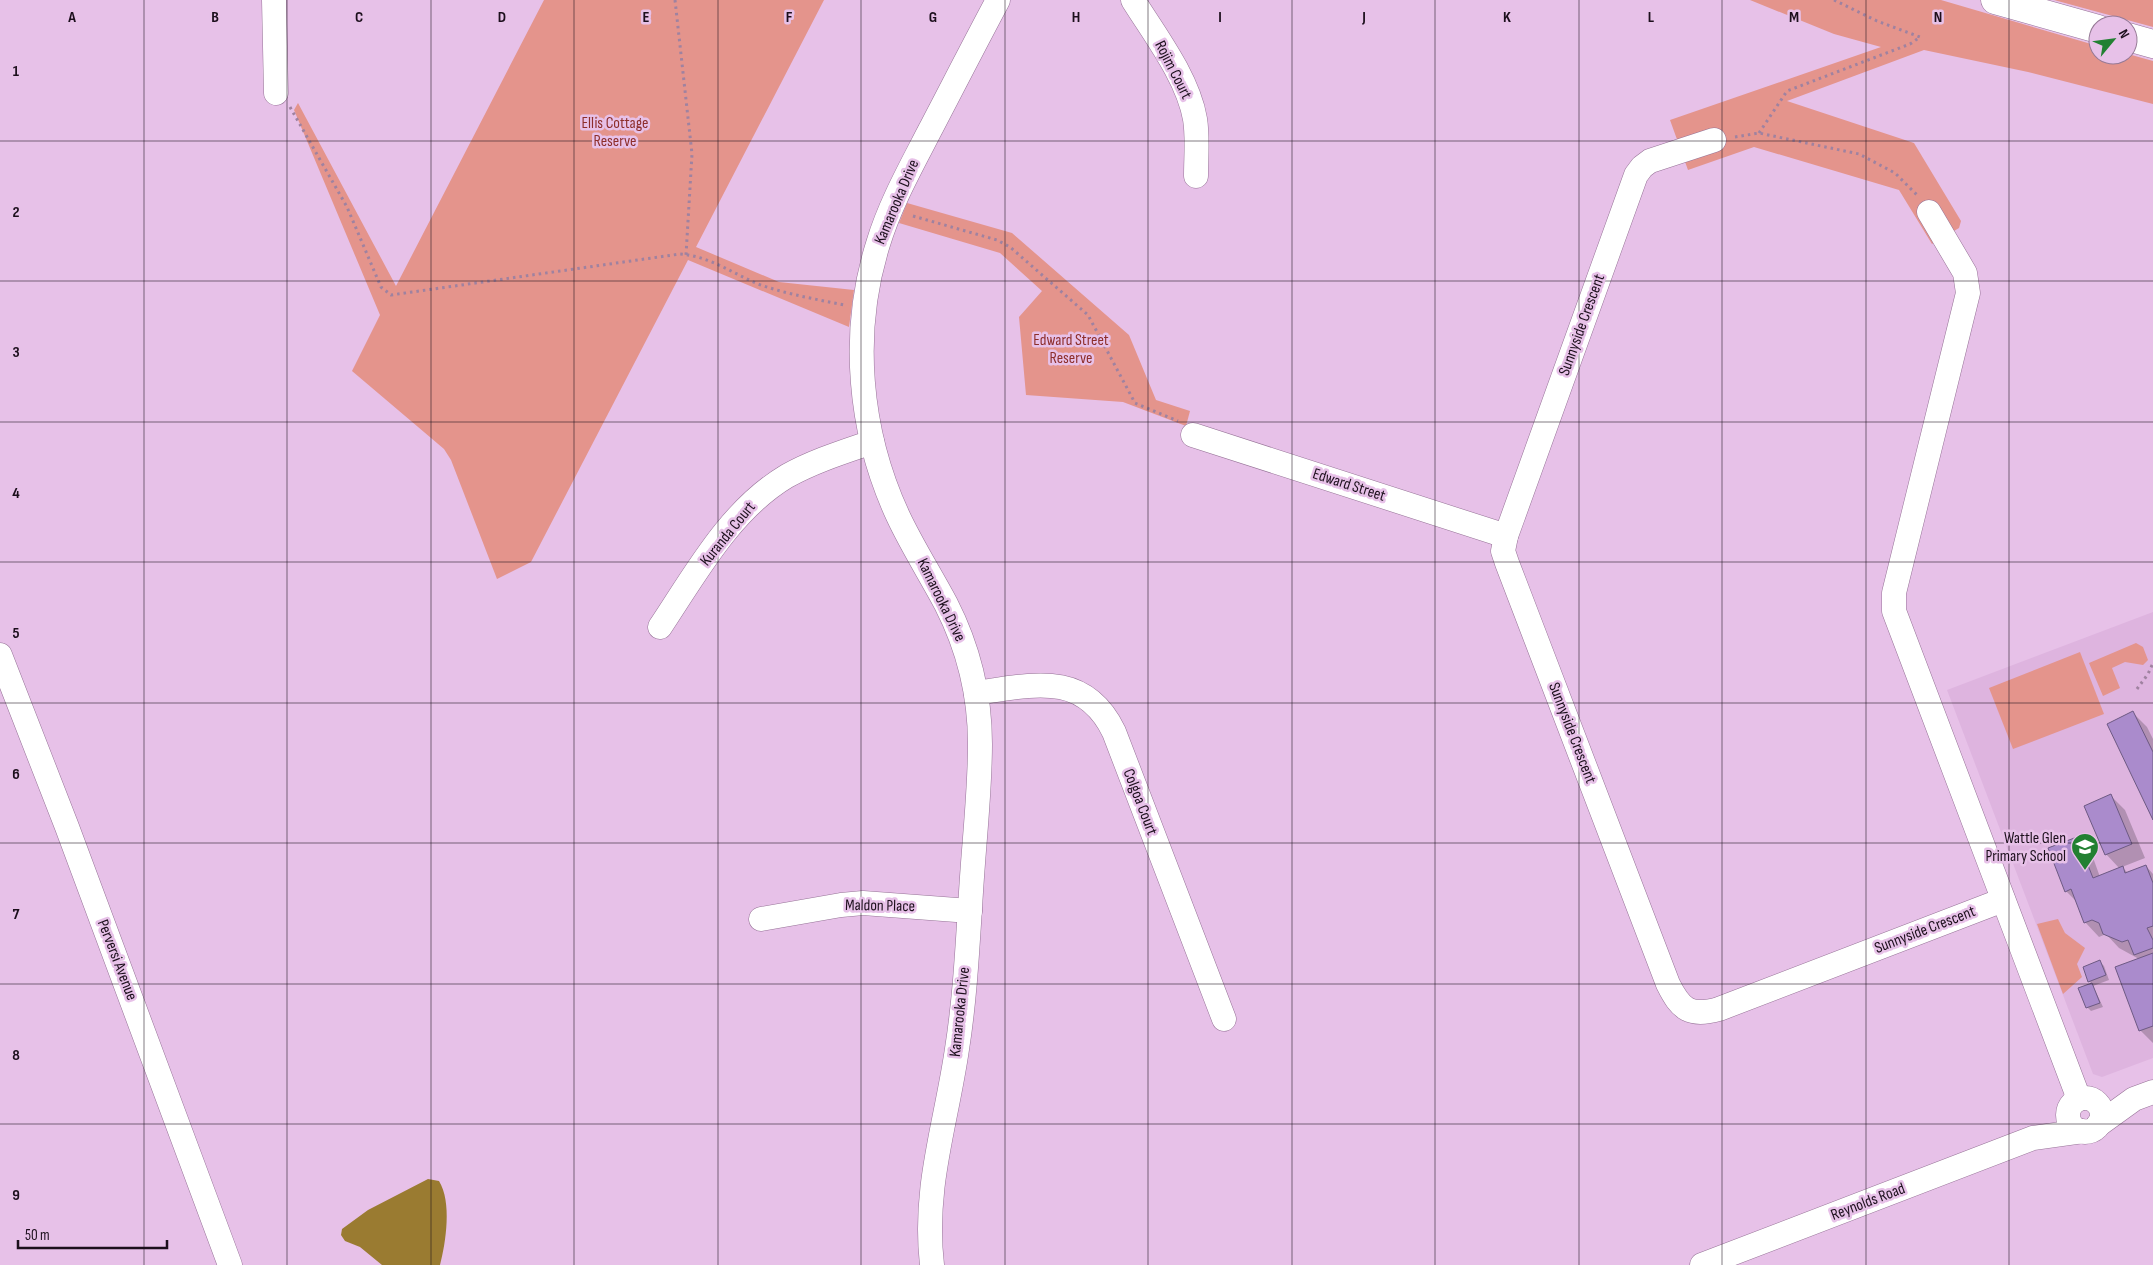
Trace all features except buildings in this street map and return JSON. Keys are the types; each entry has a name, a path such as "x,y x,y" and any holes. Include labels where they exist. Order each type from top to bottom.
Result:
{"main road":[{"path":"1995,0 2088,26"},
{"path":"2138,40 2153,44"}],"street":[{"path":"274,0 276,93"},
{"name":"Kamarooka Drive","path":"932,1265 929,1229 932,1182 957,1050 970,911 980,762 980,730 976,692 956,626 900,520 885,485 872,442 862,379 864,310 876,252 896,197 998,0"},
{"name":"Rojim Court","path":"1134,0 1176,70 1190,100 1196,126 1196,176"},
{"name":"Sunnyside Crescent","path":"1714,140 1672,153 1646,164 1636,176 1506,536 1503,554 1668,984 1678,1002 1687,1010 1700,1013 1719,1009 2002,900"},
{"path":"1929,212 1965,273 1968,293 1894,593 1893,605 1901,633 2080,1102"},
{"name":"Edward Street","path":"1193,433 1506,536"},
{"name":"Kuranda Court","path":"660,627 716,545 738,517 760,496 799,470 872,442"},
{"name":"Perversi Avenue","path":"0,656 67,827 230,1265"},
{"name":"Colgoa Court","path":"976,692 1038,685 1056,686 1081,694 1103,714 1114,732 1224,1019"},
{"name":"Maldon Place","path":"761,919 840,905 863,903 970,911"},
{"path":"2033,1138 2080,1102 2143,1095"},
{"path":"2033,1138 2090,1128 2143,1095"},
{"path":"2080,1102 2069,1121 2077,1130 2090,1128"},
{"name":"Reynolds Road","path":"1702,1265 2033,1138"}],"path":[{"path":"676,0 692,154 686,255"},
{"path":"1759,133 1788,91 1910,44 1920,37 1877,21 1834,0"},
{"path":"276,93 293,111 348,207 381,287 391,296 686,255 702,257 758,284 791,294 864,310"},
{"path":"1714,140 1759,133 1859,154 1876,161 1908,184 1929,212"},
{"path":"913,216 997,240 1010,247 1088,315 1134,403 1193,433"},
{"path":"2137,689 2148,674 2153,663"}],"shaded area":[{"name":"Wattle Glen Primary School","path":"2153,612 2153,1058 2102,1077 2093,1074 1947,690"},
{"path":"428,1179 439,1181 443,1190 447,1211 446,1234 440,1265 382,1265 360,1247 345,1241 341,1235 342,1229 368,1210"}],"green space":[{"name":"Ellis Cottage Reserve","path":"544,0 824,0 696,247 779,282 854,290 849,327 688,260 531,562 497,579 451,460 444,449 352,371 380,315 294,110 298,103 396,286"},
{"path":"1750,0 1941,0 2088,43 2088,65 2138,65 2138,57 2153,61 2153,104 2028,72 1924,50 1787,101 1914,143 1961,221 1959,228 1932,244 1899,190 1754,147 1688,170 1670,120 1881,47 1834,34"},
{"path":"2054,0 2153,0 2153,27 2138,23 2138,15 2109,15"},
{"name":"Edward Street Reserve","path":"907,203 1012,233 1129,335 1156,400 1190,411 1186,426 1123,402 1026,395 1019,317 1042,291 1000,253 899,223"},
{"path":"2136,643 2143,647 2148,660 2143,665 2125,662 2112,668 2120,688 2103,696 2089,663"},
{"path":"2080,652 2104,714 2013,749 1989,688"},
{"path":"2058,919 2065,933 2085,948 2077,964 2082,977 2063,994 2037,924"}],"place":[{"name":"Wattle Glen Primary School","path":"2085,871"}]}
